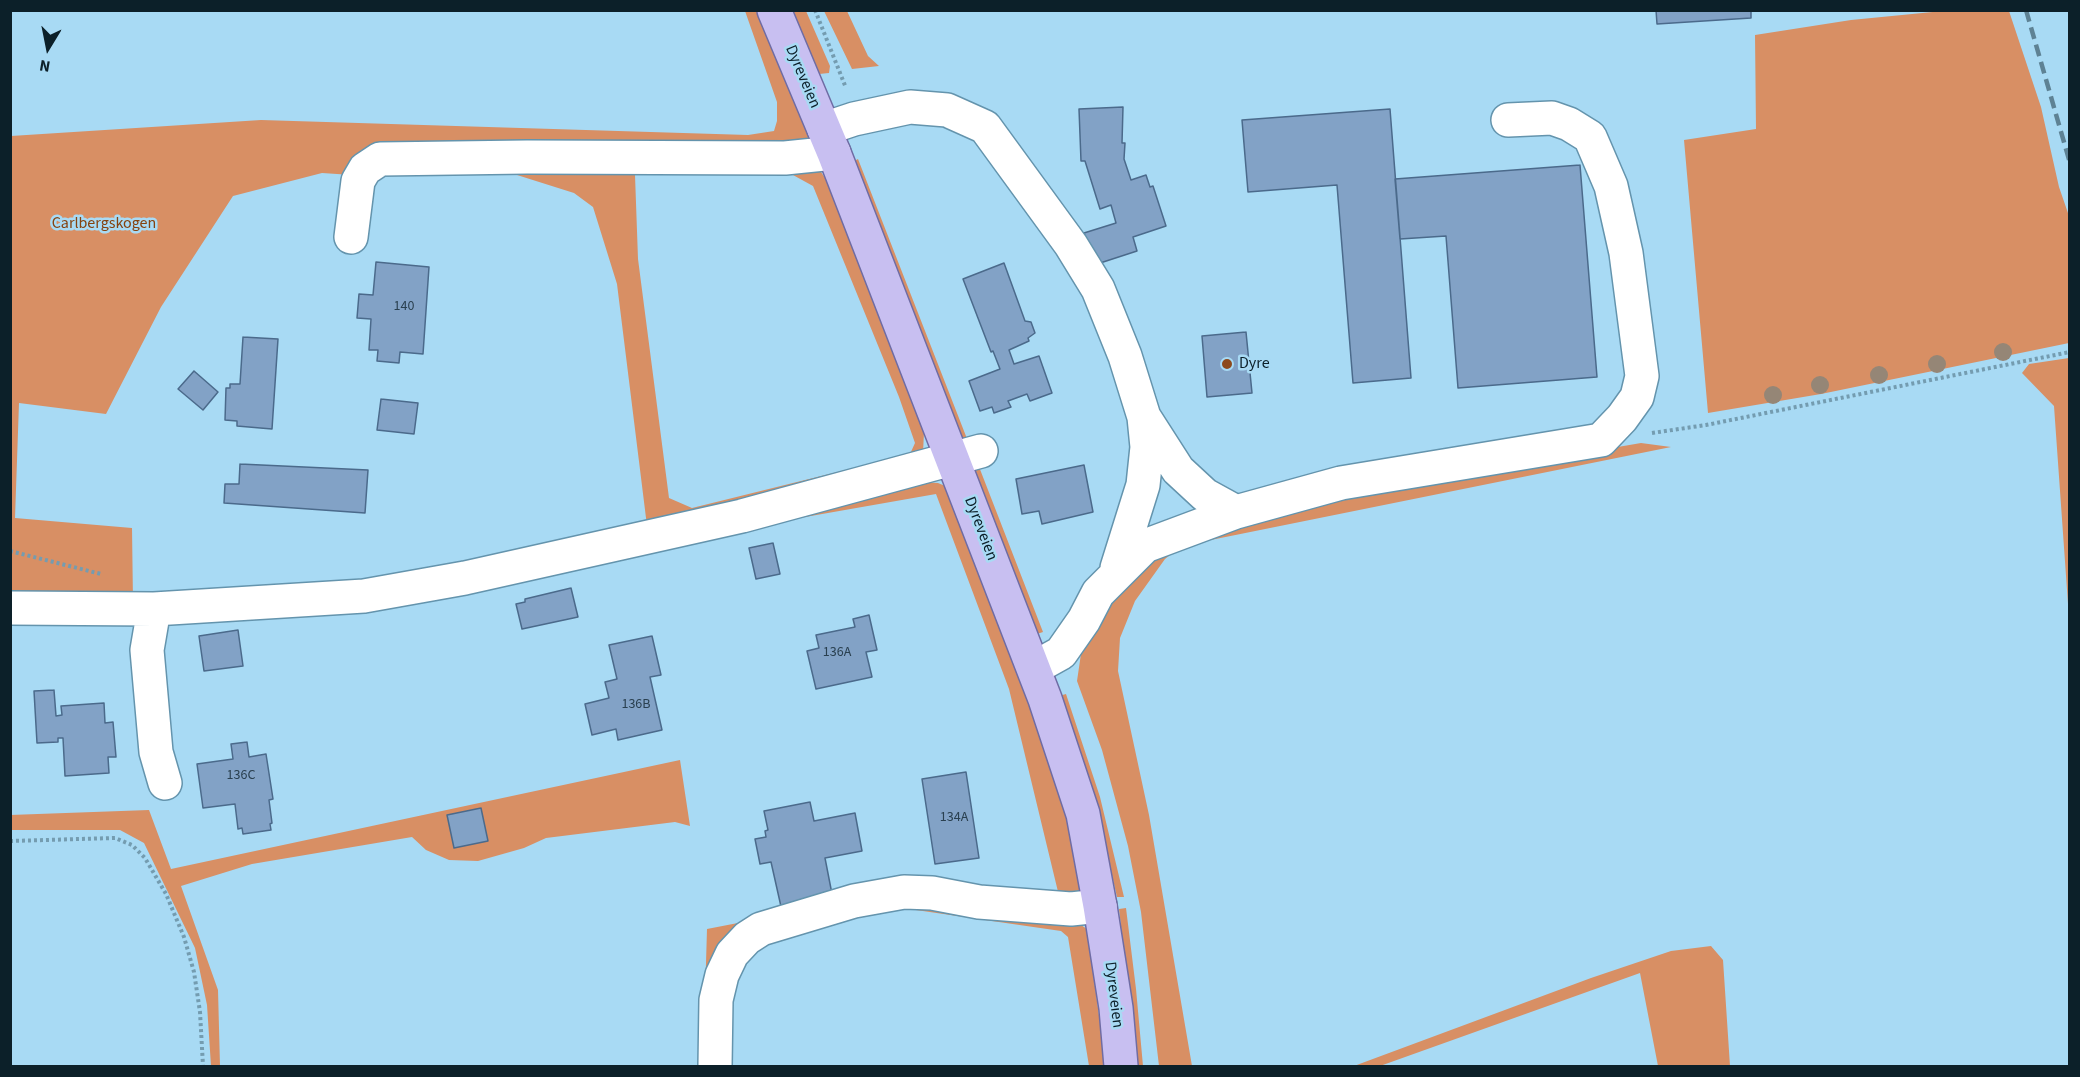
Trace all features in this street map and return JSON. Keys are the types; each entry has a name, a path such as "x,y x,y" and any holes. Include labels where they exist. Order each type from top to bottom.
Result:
{"main road":[{"name":"Dyreveien","path":"774,10 967,455 1083,814 1101,906 1116,1008 1121,1066"}],"lane":[{"path":"351,237 358,181 365,169 380,159 785,158 829,141 854,119 910,107 947,110 984,127 1071,244 1098,289 1125,356 1144,417 1147,447 1143,485 1130,534 1115,572"},
{"path":"1034,668 1061,653 1084,620 1098,593 1115,572 1145,546 1236,512 1341,483 1601,440 1632,405 1642,376 1626,253 1611,186 1590,137 1569,124 1552,118 1508,120"},
{"path":"1144,417 1178,470 1205,495 1236,512"},
{"path":"10,608 154,609 364,596 465,578 742,516 967,455"},
{"path":"154,609 147,650 156,752 165,783"},
{"path":"715,1066 716,1000 722,975 732,954 747,938 760,930 854,901 904,892 932,893 979,902 1071,909 1101,906"}],"path":[{"path":"1601,440 1706,425 2070,352"},
{"path":"10,841 115,838 132,845 145,858 166,894 184,937 200,1012 203,1066"}],"green space":[{"path":"1953,10 2009,11 2041,107 2059,187 2069,216 2069,343 1821,394 1708,413 1684,140 1756,129 1755,35 1851,20"},
{"name":"Carlbergskogen","path":"745,11 759,11 813,142 352,175 322,173 233,196 161,307 106,414 19,403 15,518 132,528 133,602 11,600 11,136 261,120 748,135 774,131 777,121 777,102"},
{"path":"793,11 806,11 830,66 829,73 819,74"},
{"path":"824,11 847,11 868,56 879,66 852,69"},
{"path":"858,159 971,449 966,451 852,162"},
{"path":"812,167 821,172 827,181 924,432 923,453 647,526 617,284 593,207 574,193 517,175 370,175","holes":["635,175 793,175 813,186 899,397 915,443 910,454 692,508 669,498 638,259"]},
{"path":"2070,358 2069,618 2054,406 2022,373 2029,364"},
{"path":"1641,443 1671,447 1181,546 1165,559 1135,601 1120,638 1118,671 1149,815 1192,1066 1159,1066 1141,912 1128,846 1102,750 1077,681 1082,647 1122,584 1168,549 1339,495"},
{"path":"976,459 1043,632 1037,634 970,461"},
{"path":"923,482 938,483 950,488 1024,686 1069,825 1081,890 1074,898 1060,900 1009,689 936,494 788,520"},
{"path":"1066,694 1100,797 1124,897 1117,897 1096,805 1059,696"},
{"path":"680,760 690,826 675,822 546,838 524,848 478,861 449,860 426,850 412,837 252,864 181,886 218,990 220,1066 211,1066 207,1005 195,948 144,843 120,830 11,830 10,815 149,810 171,869"},
{"path":"885,904 1078,923 1087,929 1106,1066 1089,1066 1068,937 1061,931 909,909 868,912"},
{"path":"1126,908 1143,1066 1137,1066 1119,909"},
{"path":"779,915 744,928 703,1066 707,929"},
{"path":"1711,946 1723,960 1730,1066 1658,1066 1640,973 1380,1066 1354,1066 1591,978 1671,951"}],"building":[{"path":"1656,10 1751,10 1751,18 1657,24"},
{"path":"1123,107 1122,143 1125,143 1124,159 1131,180 1146,175 1150,187 1153,186 1166,226 1133,237 1137,251 1094,265 1084,233 1116,223 1111,205 1100,209 1085,161 1081,161 1079,109"},
{"path":"1390,109 1411,378 1353,383 1337,185 1248,192 1242,120"},
{"path":"1580,165 1597,377 1458,388 1446,236 1400,239 1395,179"},
{"path":"376,262 429,267 423,354 400,352 399,363 377,361 378,350 369,350 371,319 357,318 359,294 373,295"},
{"path":"1004,263 1025,321 1031,322 1035,333 1028,338 1029,341 1009,350 1014,364 1039,356 1052,393 1030,401 1027,394 1008,401 1011,407 994,413 992,407 980,411 969,381 1000,369 993,351 991,352 963,279"},
{"name":"Dyre","path":"1246,332 1252,393 1207,397 1202,336"},
{"path":"243,337 278,339 272,429 237,426 237,421 225,420 226,388 230,388 230,384 240,384"},
{"path":"194,371 218,392 203,410 178,389"},
{"path":"381,399 418,403 414,434 377,430"},
{"path":"240,464 368,470 365,513 224,503 225,484 239,484"},
{"path":"1084,465 1093,512 1042,524 1039,511 1022,514 1016,479"},
{"path":"773,543 780,574 756,579 749,548"},
{"path":"571,588 578,617 522,629 516,604 525,602 525,599"},
{"path":"869,615 877,650 866,652 872,677 816,689 807,651 819,648 816,635 855,627 853,619"},
{"path":"238,630 243,666 204,671 199,636"},
{"path":"652,636 661,675 650,677 662,730 618,740 616,729 592,735 585,704 609,698 605,682 617,679 609,645"},
{"path":"54,690 56,716 62,715 61,706 104,703 105,723 113,722 116,757 108,757 109,773 65,776 63,738 58,738 58,742 37,743 34,691"},
{"path":"247,742 249,757 266,754 273,799 269,800 272,823 270,824 271,830 243,834 242,828 238,829 235,804 203,808 197,764 233,759 231,744"},
{"path":"966,772 979,858 935,864 922,779"},
{"path":"810,802 814,821 855,813 862,851 825,858 832,894 782,911 771,862 760,864 755,839 766,837 765,831 768,830 764,811"},
{"path":"481,808 488,841 454,848 447,815"}],"railway":[{"path":"2026,10 2070,163"}],"place":[{"name":"Dyre","path":"1227,364"}]}
